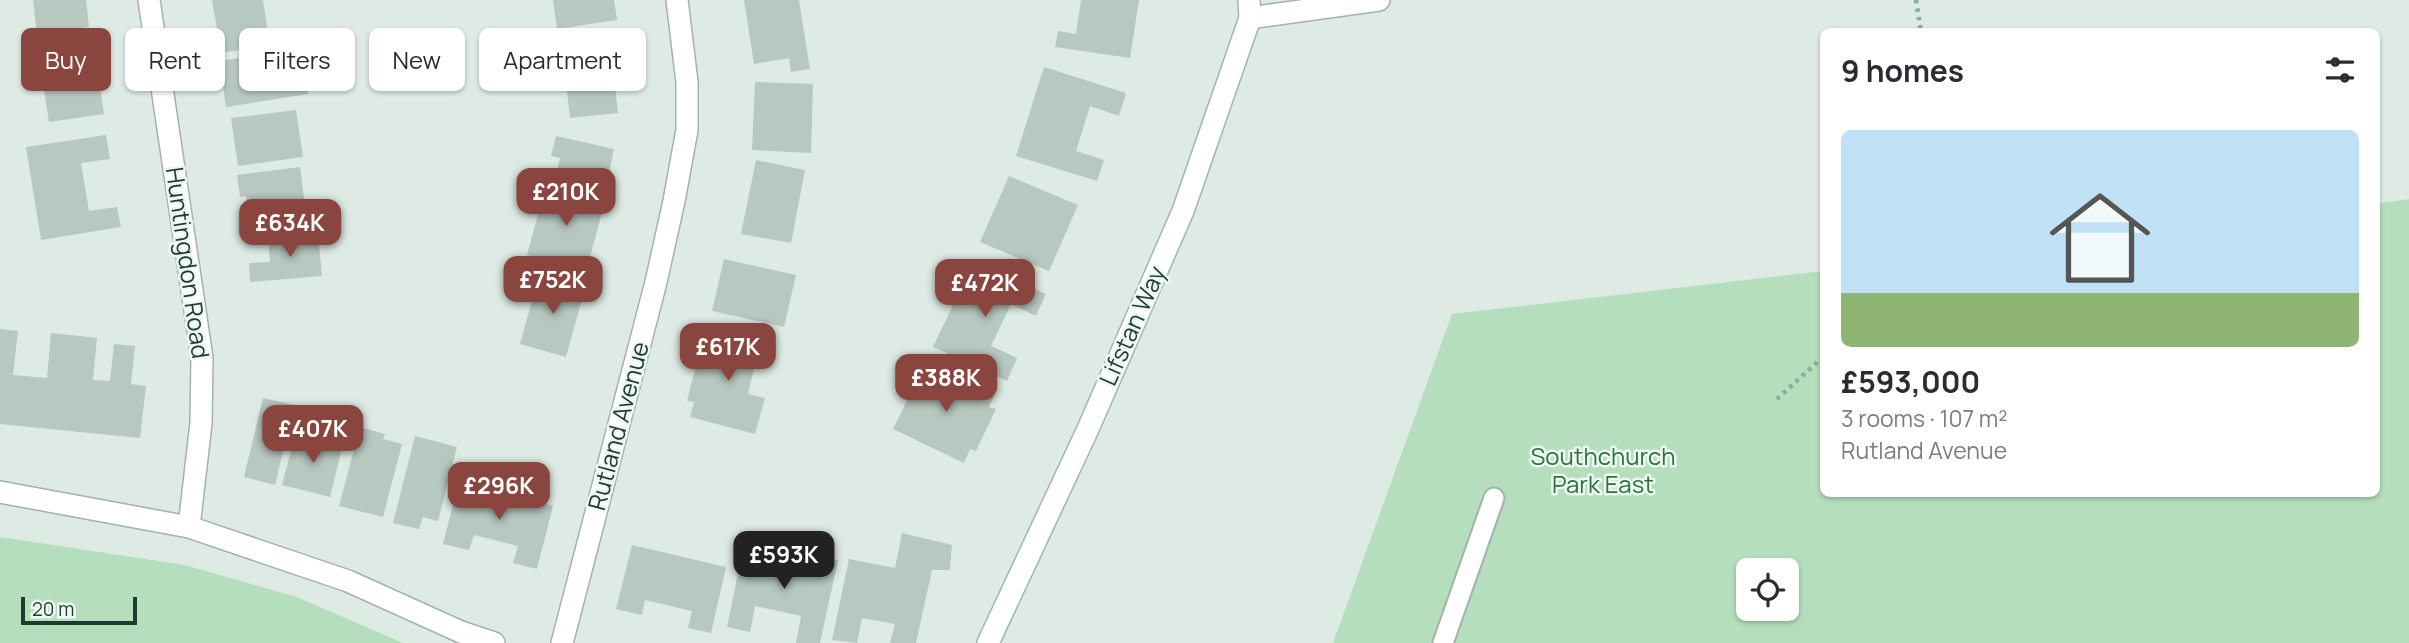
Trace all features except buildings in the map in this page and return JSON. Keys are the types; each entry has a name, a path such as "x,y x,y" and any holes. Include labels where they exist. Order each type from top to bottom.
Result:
{"street":[{"name":"Huntingdon Road","path":"149,0 202,358 201,423 189,527"},
{"name":"Rutland Avenue","path":"562,643 656,282 687,130 687,82 677,0"},
{"path":"1250,9 1379,0"},
{"name":"Lifstan Way","path":"988,643 1088,429 1184,211 1250,9"},
{"path":"0,492 189,527 348,581 461,632 494,643"}],"lane":[{"path":"1443,643 1494,498"}],"path":[{"path":"1916,0 1920,28"},
{"path":"1777,399 1820,360"}],"green space":[{"name":"Southchurch Park East","path":"2409,199 2409,643 1333,643 1452,314 1820,271 1820,497 2380,497 2380,204"},
{"path":"0,537 185,565 297,597 403,643 0,643"}]}
